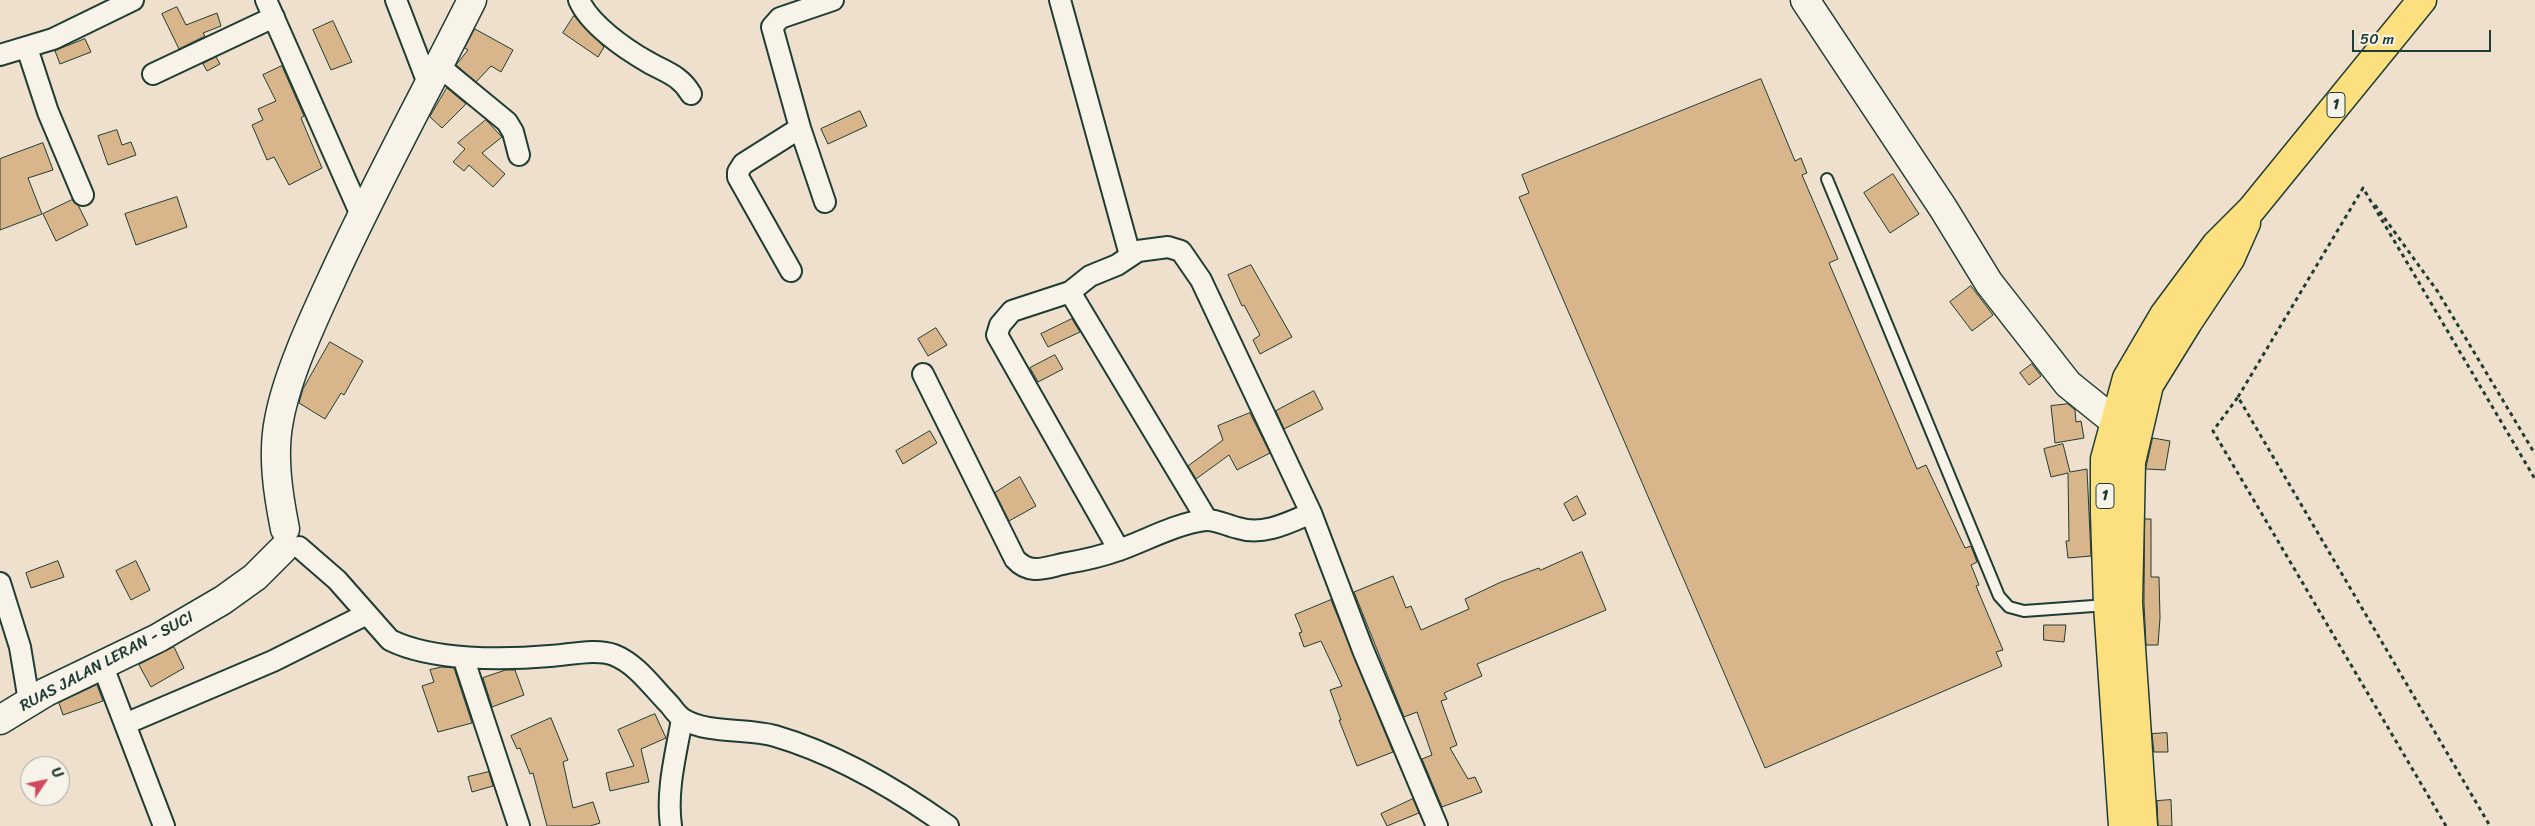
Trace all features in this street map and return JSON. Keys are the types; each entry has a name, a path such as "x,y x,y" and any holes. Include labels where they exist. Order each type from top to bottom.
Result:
{"highway":[{"name":"1","path":"2123,826 2108,605 2105,459 2114,422 2138,381 2164,315 2216,245 2251,210 2422,0"},
{"name":"1","path":"2138,381 2131,462 2128,603 2143,826"}],"main road":[{"path":"289,542 277,472 279,420 302,348 361,215 435,76 472,0"},
{"path":"1805,0 1943,208 1988,283 2068,384 2114,422"},
{"name":"RUAS JALAN LERAN - SUCI","path":"0,720 29,701 158,638 223,600 255,577 289,542"}],"street":[{"path":"0,55 27,48 71,32 133,0"},
{"path":"396,0 435,76 507,122 513,132 518,155"},
{"path":"579,0 589,18 636,55 680,79 691,94"},
{"path":"825,202 800,128 772,27 780,18 833,0"},
{"path":"1060,0 1130,255"},
{"path":"153,74 270,8 361,215"},
{"path":"27,48 48,112 83,196"},
{"path":"791,271 738,177 738,172 743,164 800,128"},
{"path":"1119,550 997,334 1000,325 1012,311 1070,292 1090,276 1118,265 1138,251 1174,248 1181,251 1189,260 1201,280 1311,513 1363,650 1437,826"},
{"path":"1070,292 1207,520"},
{"path":"922,374 1015,559 1022,567 1032,570 1086,560 1119,550 1174,528 1207,520 1240,529 1257,531 1272,529 1311,513"},
{"path":"289,542 337,580 390,640 400,645 463,657 518,659 598,653 614,655 631,665 682,718 715,728 772,735 819,751 920,806 948,826"},
{"path":"0,583 20,648 29,701"},
{"path":"125,724 273,661 367,614"},
{"path":"463,657 519,826"},
{"path":"102,664 164,826"},
{"path":"671,826 669,811 671,783 682,718"}],"lane":[{"path":"1827,179 1999,596 2009,607 2024,611 2108,605"}],"path":[{"path":"2363,188 2238,397 2213,431 2446,826"},
{"path":"2363,188 2438,292 2535,454"},
{"path":"2363,188 2535,479"},
{"path":"2238,397 2490,826"}],"building":[{"path":"177,7 186,25 217,13 221,26 203,33 205,36 179,49 162,14"},
{"path":"574,16 604,47 598,57 563,33"},
{"path":"333,21 352,62 331,70 313,30"},
{"path":"475,29 513,50 501,72 491,66 476,82 456,65 468,50 465,48"},
{"path":"85,39 91,52 60,64 55,51"},
{"path":"216,57 220,64 207,71 203,64"},
{"path":"282,66 304,116 301,118 322,168 289,185 274,157 267,160 252,125 263,120 258,109 276,101 263,75"},
{"path":"1761,79 1795,161 1801,158 1807,173 1802,175 1838,259 1829,263 1917,469 1926,465 1965,548 1971,546 1977,562 1971,565 1979,585 1976,586 2003,650 1996,652 2002,666 1765,768 1519,197 1529,193 1522,175"},
{"path":"447,88 466,104 442,128 430,117"},
{"path":"860,111 867,126 828,144 821,129"},
{"path":"486,120 502,137 482,153 505,174 493,187 469,165 464,171 453,162 465,149 458,143"},
{"path":"117,130 122,145 131,142 136,155 108,165 98,136"},
{"path":"43,143 53,170 28,178 42,214 0,230 0,159"},
{"path":"1893,174 1919,214 1890,233 1864,193"},
{"path":"177,197 187,227 136,245 125,214"},
{"path":"72,200 78,205 88,225 56,241 43,214"},
{"path":"1251,265 1292,337 1260,354 1253,340 1260,335 1244,305 1242,306 1228,275"},
{"path":"1971,286 1993,315 1972,331 1950,302"},
{"path":"1072,319 1080,332 1048,347 1041,334"},
{"path":"936,328 947,345 928,356 918,339"},
{"path":"330,342 363,361 344,395 341,393 325,419 299,403 303,389"},
{"path":"1055,355 1063,369 1038,382 1030,368"},
{"path":"2032,364 2041,376 2029,385 2020,373"},
{"path":"1314,391 1323,409 1284,429 1276,411"},
{"path":"2068,404 2075,410 2076,422 2081,421 2084,438 2055,443 2051,406"},
{"path":"1250,413 1270,453 1237,470 1229,455 1196,479 1188,466 1223,440 1218,426"},
{"path":"930,431 937,443 903,464 896,451"},
{"path":"2153,438 2170,441 2165,470 2146,469"},
{"path":"2063,444 2070,472 2087,469 2091,556 2068,558 2066,541 2069,541 2068,473 2051,477 2044,449"},
{"path":"1020,477 1036,506 1009,521 995,493"},
{"path":"1577,496 1586,514 1573,521 1564,504"},
{"path":"2145,519 2151,519 2151,577 2159,577 2160,618 2158,645 2146,645 2144,603"},
{"path":"1582,552 1606,610 1477,664 1482,676 1444,693 1447,699 1441,701 1457,745 1450,748 1468,779 1475,777 1482,792 1442,807 1422,759 1432,755 1417,712 1404,717 1354,592 1393,576 1406,608 1411,606 1421,630 1469,609 1465,599 1501,582 1539,568 1540,570"},
{"path":"58,561 64,577 31,588 26,573"},
{"path":"136,561 150,590 131,600 116,571"},
{"path":"1331,600 1393,752 1357,766 1339,720 1341,720 1330,690 1342,686 1321,641 1304,647 1299,633 1302,632 1295,615"},
{"path":"2044,625 2066,625 2064,642 2044,640"},
{"path":"174,647 184,668 151,687 139,665"},
{"path":"442,667 454,668 472,723 438,732 422,686 434,682 430,670"},
{"path":"506,670 515,670 524,695 492,707 483,678"},
{"path":"97,685 103,701 63,715 59,703"},
{"path":"655,714 666,738 641,749 649,782 610,791 606,773 634,766 618,730"},
{"path":"551,718 568,760 563,762 573,808 593,802 600,823 590,826 547,826 533,773 530,774 520,748 517,749 511,736"},
{"path":"2167,733 2168,752 2154,752 2152,734"},
{"path":"489,772 493,786 472,792 468,777"},
{"path":"1413,799 1419,813 1387,826 1381,814"},
{"path":"2171,800 2172,826 2158,826 2157,801"}]}
